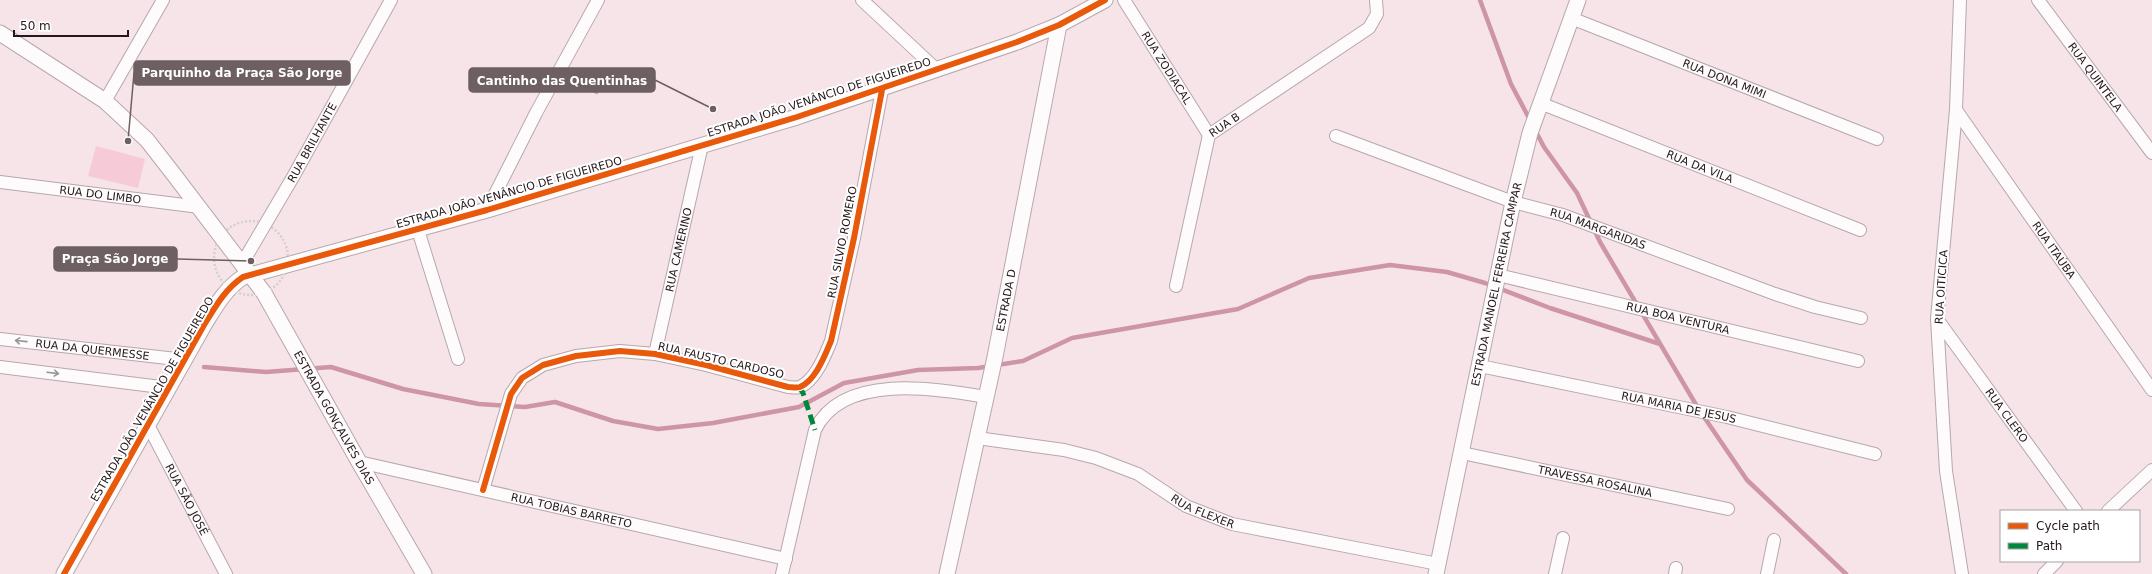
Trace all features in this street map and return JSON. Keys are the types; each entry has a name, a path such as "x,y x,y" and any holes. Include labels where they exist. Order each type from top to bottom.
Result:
{"street":[{"path":"105,101 163,0"},
{"name":"RUA BRILHANTE","path":"247,268 293,177 391,0"},
{"path":"487,210 536,113 598,0"},
{"path":"862,0 937,70"},
{"name":"ESTRADA JOÃO VENÂNCIO DE FIGUEIREDO","path":"64,574 222,297 247,268 418,230 882,90 1017,42 1059,25 1105,0"},
{"name":"RUA ZODIACAL","path":"1124,0 1209,135"},
{"name":"RUA B","path":"1176,286 1209,135 1369,28 1377,14 1376,0"},
{"name":"ESTRADA MANOEL FERREIRA CAMPAR","path":"1437,569 1513,202 1530,133 1578,0"},
{"name":"RUA OITICICA","path":"1960,0 1956,110 1938,319 1946,471 1962,574"},
{"name":"RUA QUINTELA","path":"2038,0 2152,153"},
{"name":"RUA DONA MIMI","path":"1571,18 1877,139"},
{"name":"ESTRADA D","path":"947,574 986,391 995,357 1059,25"},
{"name":"ESTRADA GONÇALVES DIAS","path":"0,32 105,101 147,140 200,207 247,268 424,574"},
{"name":"RUA SILVIO ROMERO","path":"800,387 816,371 831,341 854,238 882,90"},
{"name":"RUA DA VILA","path":"1539,105 1860,230"},
{"name":"RUA ITAÚBA","path":"1956,110 2152,390"},
{"name":"RUA MARGARIDAS","path":"1336,136 1513,202 1563,215 1606,233 1775,294 1815,307 1861,318"},
{"name":"RUA CAMERINO","path":"655,354 702,145"},
{"name":"RUA DO LIMBO","path":"0,182 200,207"},
{"path":"418,230 458,359"},
{"name":"RUA BOA VENTURA","path":"1498,275 1858,361"},
{"name":"RUA CLERO","path":"1938,319 2075,510"},
{"name":"RUA DA QUERMESSE","path":"1,341 185,360"},
{"name":"RUA FAUSTO CARDOSO","path":"483,490 511,394 522,378 543,365 558,360 576,356 620,351 655,354 706,365 788,387 800,387"},
{"name":"RUA MARIA DE JESUS","path":"1480,366 1727,417 1875,454"},
{"path":"0,367 169,388"},
{"path":"782,574 815,430 820,418 834,407 853,397 873,391 928,388 986,391"},
{"name":"RUA SÃO JOSÉ","path":"148,426 226,574"},
{"name":"RUA FLEXER","path":"977,438 1064,450 1096,458 1138,474 1186,506 1232,524 1437,569"},
{"name":"TRAVESSA ROSALINA","path":"1462,453 1728,509"},
{"name":"RUA TOBIAS BARRETO","path":"358,462 786,559"},
{"path":"2109,510 2152,470"},
{"path":"1555,574 1563,538"},
{"path":"1767,574 1774,540"},
{"path":"2044,574 2056,562"}],"shaded area":[{"path":"96,146 145,159 138,188 88,176"}],"building":[{"path":"583,72 603,83 597,94 577,83"}],"waterway":[{"path":"1480,0 1511,84 1530,120"},
{"path":"1535,130 1544,147 1577,193 1600,242 1698,408"},
{"path":"204,367 266,372 331,367 403,389 479,404 525,407 555,402 613,421 658,429 713,423 799,407 844,383 918,370 978,368 1023,361 1072,338 1238,309 1309,278 1390,265 1447,272 1485,283 1550,308 1660,344"},
{"path":"1702,414 1747,480 1846,574"}],"marked path":[{"path":"799,387 803,393 815,430"}],"cycle path":[{"path":"64,574 216,305 231,287 243,277 487,210 797,117 1017,42 1059,25 1105,0"},
{"path":"483,490 511,394 522,378 543,365 576,356 620,351 655,354 706,365 788,387 800,387 811,379 819,367 831,341 854,238 882,90"}],"place":[{"name":"Cantinho das Quentinhas","path":"713,109"},
{"name":"Parquinho da Praça São Jorge","path":"128,141"},
{"name":"Praça São Jorge","path":"251,261"}]}
